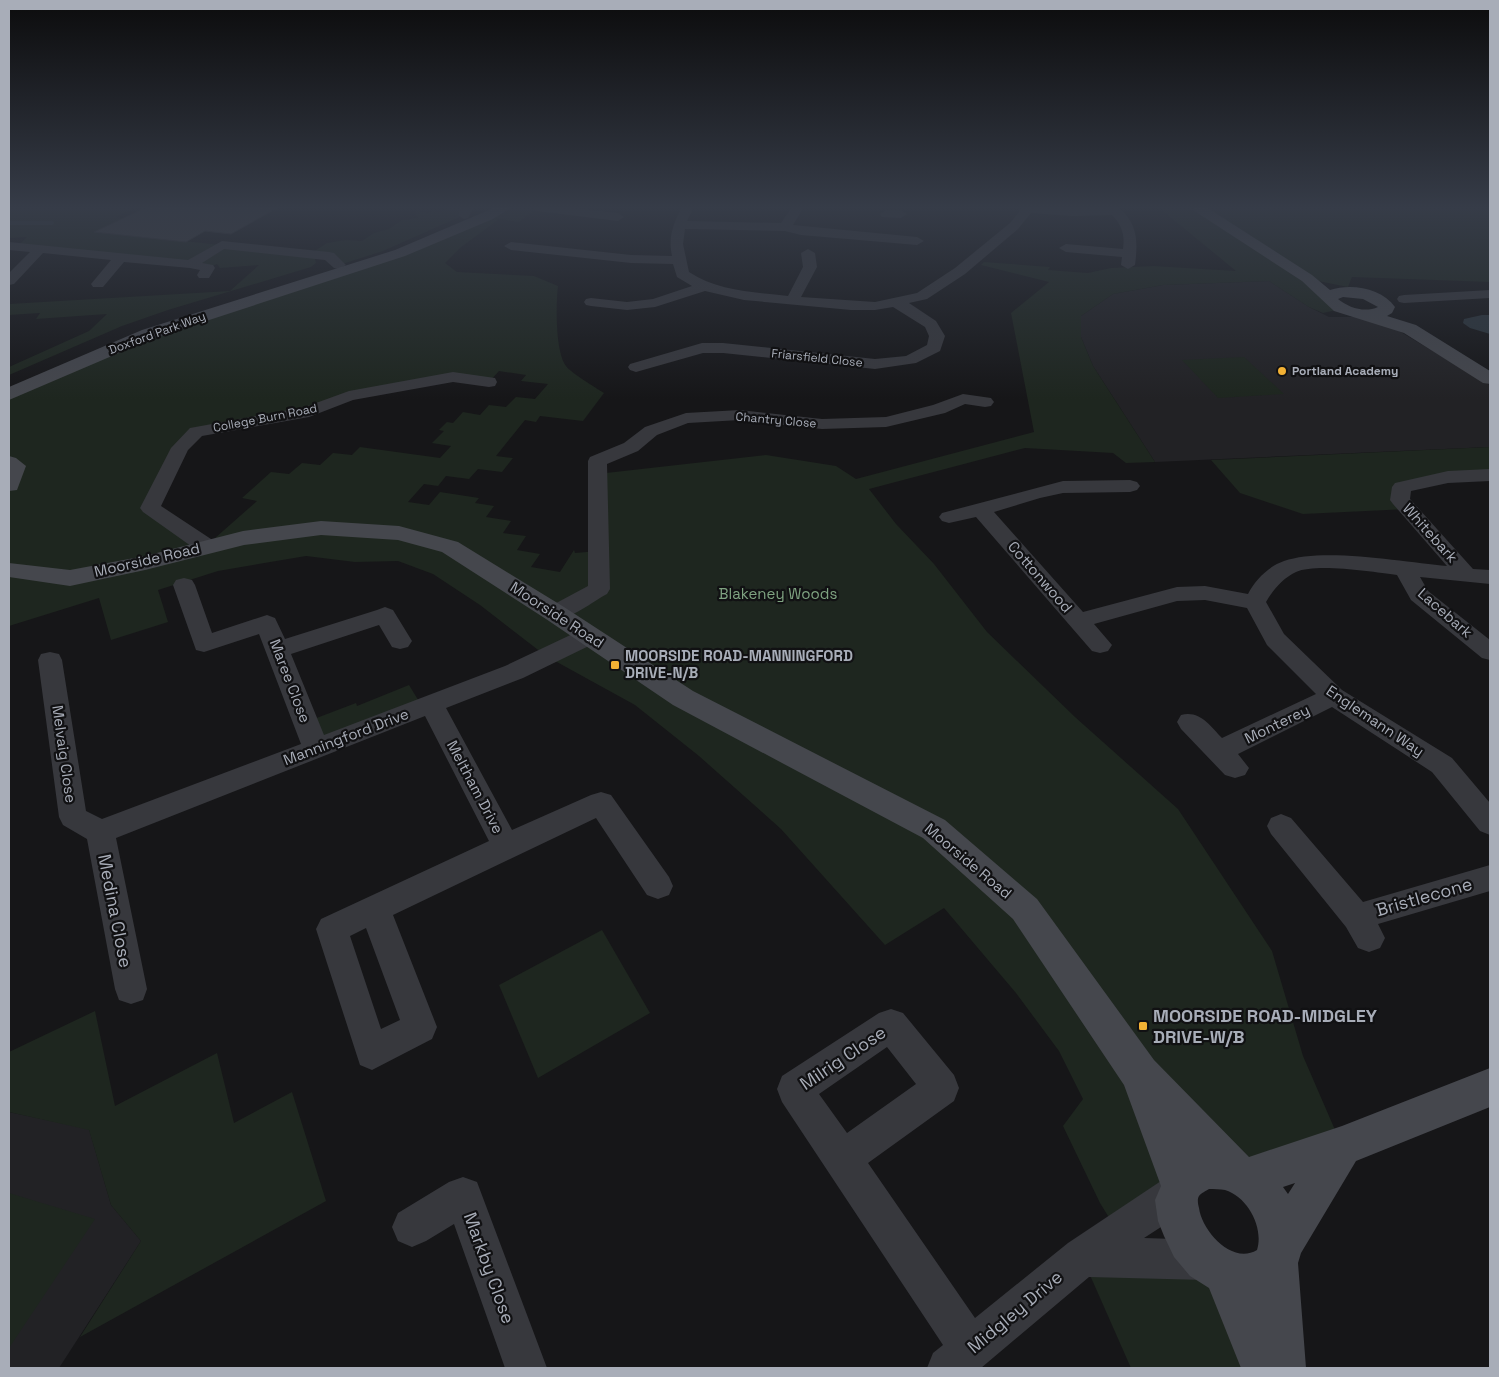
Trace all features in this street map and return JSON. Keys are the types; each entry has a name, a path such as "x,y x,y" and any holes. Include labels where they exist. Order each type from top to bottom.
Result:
{"street":[{"path":"98,284 108,271"},
{"path":"204,275 206,271"},
{"name":"Doxford Park Way","path":"9,383 140,326 319,271"},
{"name":"Doxford Park Way","path":"9,394 97,354 148,334 343,271"},
{"path":"681,271 682,274 704,287 744,296 851,306 898,303 922,296 960,271"},
{"path":"792,301 807,271"},
{"path":"1297,271 1307,278 1332,303 1341,308 1410,329"},
{"path":"1307,278 1373,297 1384,303 1410,329 1490,379"},
{"path":"599,306 655,303 704,287"},
{"path":"1329,298 1336,293 1351,292"},
{"path":"1404,300 1435,296 1490,294"},
{"name":"Friarsfield Close","path":"644,361 702,348 723,348 875,364 910,360 934,348 937,336 931,324 898,303"},
{"path":"1364,314 1378,314 1387,307"},
{"path":"917,356 938,366"},
{"name":"College Burn Road","path":"206,546 150,508 180,448 196,432 309,412 349,396 453,377 489,382"},
{"name":"Chantry Close","path":"555,613 599,589 597,461 631,447 651,431 686,418 740,415 822,424 886,422 939,409 961,394 985,402"},
{"path":"9,462 15,466 9,485"},
{"name":"Whitebark","path":"1479,577 1400,500 1402,487 1448,477 1490,475"},
{"path":"948,517 981,510 1035,492 1096,478 1130,486"},
{"name":"Cottonwood","path":"981,510 1078,621 1177,594 1206,592 1255,602"},
{"name":"Moorside Road","path":"9,570 70,578 145,563 243,538 321,528 399,533 450,547 555,613 683,698 934,829 1025,909 1140,1074 1240,1176 1267,1200 1277,1218 1282,1368"},
{"path":"1255,602 1264,585 1290,566 1326,561 1479,577"},
{"name":"Lacebark","path":"1405,569 1419,595 1490,652"},
{"name":"Maree Close","path":"184,585 204,644 267,623 316,748"},
{"name":"Englemann Way","path":"1255,602 1275,639 1333,696 1442,765 1490,823"},
{"path":"277,650 385,615 400,641"},
{"path":"1078,621 1100,644"},
{"name":"Manningford Drive","path":"100,832 432,705 514,672 590,636"},
{"name":"Melvaig Close","path":"50,660 73,816 100,832"},
{"name":"Monterey","path":"1190,722 1228,759 1333,696"},
{"name":"Meltham Drive","path":"375,909 506,846 432,705"},
{"path":"506,846 601,803 658,886"},
{"name":"Bristlecone","path":"1280,826 1363,928 1490,878"},
{"name":"Medina Close","path":"100,832 131,989"},
{"name":"Moorside Road","path":"1140,1074 1179,1188 1177,1210 1180,1225 1190,1244 1215,1266 1265,1368"},
{"path":"1179,1188 1191,1173 1203,1168 1220,1168 1240,1176 1342,1146 1490,1088"},
{"path":"1082,1256 1215,1266 1238,1277 1256,1277 1279,1254 1342,1146"},
{"path":"842,1159 959,1358"},
{"name":"Midgley Drive","path":"959,1358 1082,1256 1179,1188"},
{"name":"Markby Close","path":"412,1227 462,1196 526,1368"}],"shaded area":[{"name":"Portland Academy","path":"1269,281 1309,307 1329,317 1358,317 1399,331 1490,385 1490,447 1155,462 1093,366 1081,337 1081,316 1113,294 1163,285"},
{"path":"1490,315 1490,334 1470,328 1463,323 1464,319"},
{"path":"9,1112 89,1129 111,1205 141,1241 59,1368 9,1368"}],"green space":[{"path":"252,271 297,271 168,310 122,326 9,375 9,367 89,331 107,314 36,319 40,313 9,315 9,304 230,291"},
{"name":"Blakeney Woods","path":"456,271 534,276 558,286 557,327 562,359 573,372 604,393 583,421 540,416 536,422 525,420 496,456 513,458 502,472 478,469 469,479 446,476 438,486 424,484 408,502 429,505 440,492 479,498 475,503 494,506 486,517 511,521 503,533 526,536 517,550 540,554 531,567 560,572 574,550 575,553 598,551 597,474 766,455 836,466 856,479 1034,432 1011,313 1049,282 1006,271 1088,273 1096,271 1490,271 1490,282 1352,277 1348,287 1308,279 1346,308 1323,313 1309,307 1269,281 1163,285 1113,294 1081,316 1081,337 1093,366 1155,462 1126,463 1113,453 1025,448 869,489 896,524 934,564 987,632 1075,717 1178,809 1272,951 1303,1056 1342,1146 1181,1184 1118,1232 1100,1203 1063,1126 1083,1099 1059,1051 1016,993 944,908 885,945 781,829 699,756 635,705 546,656 480,605 433,574 398,561 355,562 306,556 218,571 158,590 168,622 111,640 99,598 9,626 9,394 97,355 346,272","holes":["499,371 526,375 521,381 548,384 535,399 516,397 506,407 489,405 480,415 463,412 453,423 447,422 439,430 444,431 432,443 451,446 440,458 360,447 352,455 333,453 320,465 302,463 289,474 271,472 242,498 257,501 206,546 150,508 197,432 309,412 383,390 453,377 489,382"]},
{"path":"1244,357 1284,394 1218,398 1182,360"},
{"path":"1490,447 1490,475 1448,477 1402,487 1408,509 1303,514 1240,493 1211,460"},
{"path":"409,685 423,708 316,748 306,722 356,703 357,706"},
{"path":"602,930 650,1013 538,1078 499,985"},
{"path":"95,1011 115,1106 217,1053 234,1123 292,1092 326,1201 80,1337 141,1241 111,1205 89,1130 9,1112 9,1052"},
{"path":"9,1193 95,1219 9,1348"},
{"path":"1082,1257 1225,1273 1265,1368 1131,1368"}],"place":[{"name":"Portland Academy","path":"1282,371"},
{"name":"MOORSIDE ROAD-MANNINGFORD DRIVE-N/B","path":"615,665"},
{"name":"MOORSIDE ROAD-MIDGLEY DRIVE-W/B","path":"1143,1026"}]}
